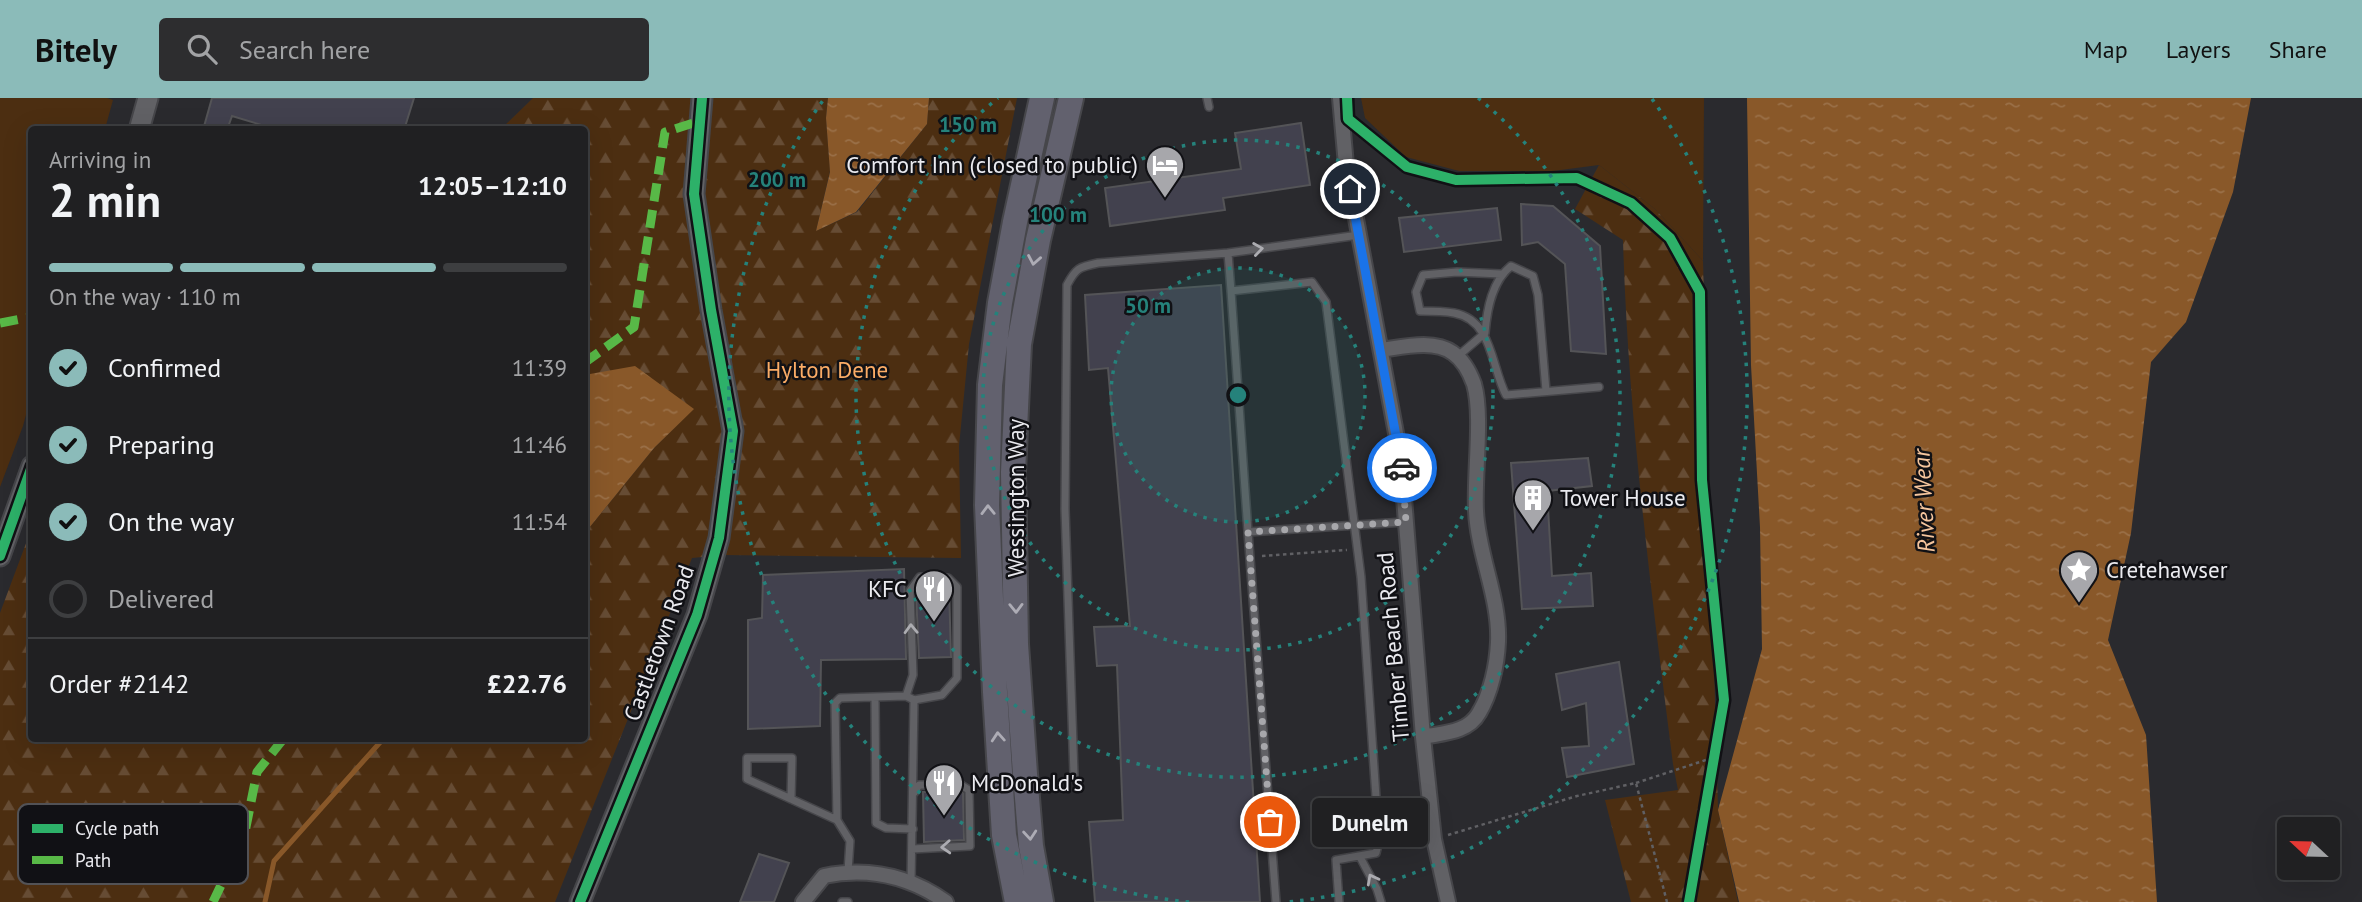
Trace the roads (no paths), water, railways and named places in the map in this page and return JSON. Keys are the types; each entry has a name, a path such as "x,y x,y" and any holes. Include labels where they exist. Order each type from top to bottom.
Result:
{"highway":[{"name":"Wessington Way","path":"1017,902 1004,835 995,678 987,505 990,385 1010,249 1042,98"},
{"name":"Wessington Way","path":"1041,902 1031,846 1024,761 1017,644 1013,472 1019,344 1038,240 1072,98"}],"street":[{"path":"140,126 148,98"},
{"name":"Castletown Road","path":"580,902 697,615 719,538 733,431 694,194 702,98"},
{"name":"Timber Beach Road","path":"1340,98 1346,165 1401,460 1423,737 1434,839 1448,902"},
{"path":"1381,350 1439,346 1453,352 1466,366 1474,384 1477,412 1476,513 1499,639 1492,680 1478,716 1468,726 1456,731 1423,737"},
{"path":"0,556 28,477"},
{"path":"803,902 824,876 848,871 873,872 911,883 928,889 946,902"}],"lane":[{"path":"1074,775 1065,509 1067,285 1075,270 1098,263 1228,253 1359,235"},
{"path":"1228,253 1276,902"},
{"path":"1546,391 1538,295 1533,276 1511,266 1501,274 1487,313 1485,333 1506,394 1600,387"},
{"path":"1485,333 1457,313 1420,311 1416,292 1423,275 1457,272 1501,274"},
{"path":"1231,291 1312,282 1326,302 1357,549 1379,841 1376,853 1336,860 1339,902"},
{"path":"1457,357 1485,333"},
{"path":"1248,532 1406,522"},
{"path":"848,871 850,841 837,820 835,703 840,698 910,698 942,695 957,678 957,587 948,578 920,577 910,591 913,675 910,698 914,794 911,883"},
{"path":"875,697 876,822 886,828 913,829"},
{"path":"791,799 792,758 747,758 747,779 837,820"},
{"path":"912,849 970,846 969,790 961,785 919,786 914,794"},
{"path":"1360,857 1381,902"},
{"path":"842,902 848,902"}],"water":[{"path":"828,98 929,98 927,124 856,212 816,231 830,172 826,118"},
{"name":"River Wear","path":"1747,98 2251,98 2233,192 2186,322 2151,362 2131,533 2108,640 2146,735 2157,902 1739,902 1718,810 1762,649 1760,527 1751,365"},
{"path":"635,366 694,409 654,448 588,529 588,376"}],"waterway":[{"path":"265,902 274,861 380,742"}],"place":[{"name":"Comfort Inn (closed to public)","path":"1165,199"},
{"name":"Tower House","path":"1533,532"},
{"name":"Cretehawser","path":"2079,604"},
{"name":"KFC","path":"934,623"},
{"name":"McDonald's","path":"944,817"},
{"name":"Dunelm","path":"1270,822"}],"park label":[{"name":"Hylton Dene","path":"827,370"}]}
